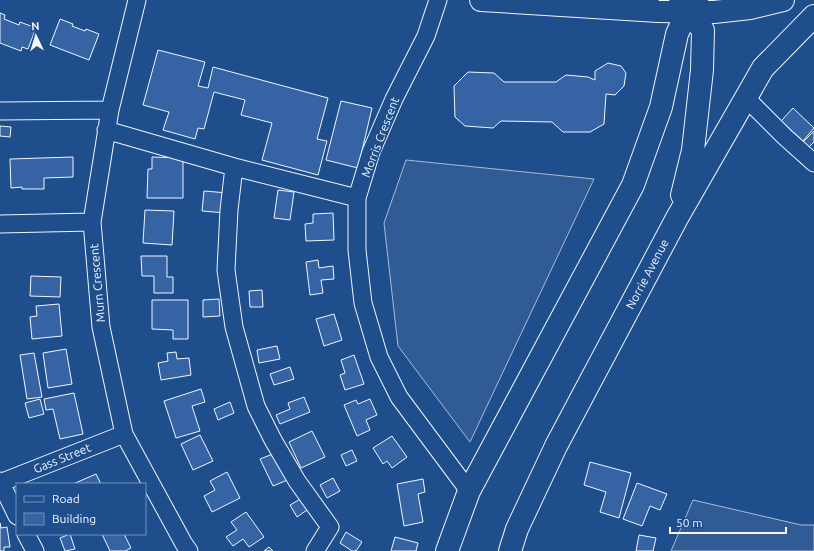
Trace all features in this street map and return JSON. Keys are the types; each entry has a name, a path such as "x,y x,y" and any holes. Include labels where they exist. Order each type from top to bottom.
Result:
{"main road":[{"path":"481,0 658,11 687,4 714,12 750,8 783,0"},
{"path":"677,218 693,150 702,70 702,30 687,4"},
{"path":"447,551 469,491 633,185 661,107 677,34 687,4"},
{"name":"Norrie Avenue","path":"510,551 518,529 556,446 677,218 763,68 814,16"}],"street":[{"name":"Murn Crescent","path":"137,0 110,110 92,222 101,327 124,434 189,551"},
{"name":"Morris Crescent","path":"438,0 426,36 394,99 371,152 357,198 357,250 363,302 379,357 399,397 469,491"},
{"path":"746,98 785,137 814,163"},
{"path":"0,111 110,110"},
{"path":"106,130 234,167 357,198"},
{"path":"234,167 229,210 226,270 234,327 256,406 273,440 297,481 330,527 315,551"},
{"path":"0,224 92,222"},
{"name":"Gass Street","path":"0,482 124,434"},
{"path":"0,482 16,514"},
{"path":"27,535 35,551"}],"shaded area":[{"path":"406,160 594,179 470,442 398,346 384,223"},
{"path":"693,500 801,525 814,525 814,551 671,551"}],"building":[{"path":"0,13 5,15 4,19 19,25 20,22 36,28 28,49 22,47 21,51 0,43"},
{"path":"60,19 85,31 86,29 99,34 89,60 50,45"},
{"path":"158,50 205,62 198,86 208,88 213,67 328,98 317,139 327,141 318,175 262,160 272,123 241,115 245,100 214,92 204,129 198,128 195,139 163,130 169,112 143,105"},
{"path":"608,63 621,66 626,73 624,86 615,95 606,94 604,124 590,132 563,132 552,122 501,121 493,128 465,126 455,117 454,86 468,72 494,73 504,82 556,82 566,75 588,77 595,80 595,71"},
{"path":"341,101 372,108 358,168 326,160"},
{"path":"793,108 814,128 803,141 781,121"},
{"path":"0,126 11,127 10,137 0,136"},
{"path":"814,131 814,142 809,147 803,142"},
{"path":"73,157 73,177 44,178 44,189 22,189 22,187 11,188 10,159"},
{"path":"152,157 183,158 183,198 147,198 148,169 152,169"},
{"path":"278,190 294,192 290,220 274,218"},
{"path":"204,191 228,193 226,213 202,211"},
{"path":"145,210 174,211 172,245 143,243"},
{"path":"333,213 334,240 306,241 305,224 313,223 313,214"},
{"path":"141,256 167,256 167,277 173,277 173,293 154,293 154,276 142,276"},
{"path":"318,260 319,268 333,266 334,279 321,280 323,293 310,295 306,262"},
{"path":"31,276 61,277 60,297 30,296"},
{"path":"262,290 263,307 250,307 249,291"},
{"path":"219,299 220,316 203,317 203,300"},
{"path":"152,300 188,300 188,339 173,339 173,330 152,329"},
{"path":"59,304 62,336 32,339 30,317 37,316 36,306"},
{"path":"334,314 342,340 324,346 316,319"},
{"path":"277,346 280,359 259,363 257,350"},
{"path":"66,349 72,384 48,388 43,353"},
{"path":"176,352 177,359 189,358 191,375 161,380 158,363 168,361 167,353"},
{"path":"34,353 42,397 27,399 20,355"},
{"path":"354,355 364,384 345,390 340,375 345,373 341,360"},
{"path":"290,367 294,379 274,385 270,374"},
{"path":"201,389 205,402 192,406 200,431 176,438 164,401"},
{"path":"74,393 83,434 60,439 53,409 46,410 44,399"},
{"path":"304,397 310,412 280,424 276,415 290,409 288,403"},
{"path":"40,399 44,414 29,418 25,403"},
{"path":"370,399 377,415 366,420 370,430 357,436 344,405 356,400 358,404"},
{"path":"230,402 234,413 218,420 214,409"},
{"path":"312,431 325,457 301,468 289,442"},
{"path":"200,435 213,461 193,470 181,444"},
{"path":"392,436 407,457 392,468 387,461 383,464 373,448"},
{"path":"352,450 357,461 346,466 341,455"},
{"path":"278,452 290,479 273,486 260,459"},
{"path":"590,462 631,473 619,518 600,512 606,492 584,485"},
{"path":"227,472 240,498 212,512 204,496 215,490 210,481"},
{"path":"96,474 100,483 75,483"},
{"path":"333,478 340,491 327,498 320,485"},
{"path":"423,479 425,492 418,494 423,522 404,526 397,484"},
{"path":"637,483 667,494 660,510 650,506 642,526 623,519"},
{"path":"304,497 310,508 297,517 290,505"},
{"path":"246,512 264,537 249,547 243,539 233,546 226,537 237,530 231,522"},
{"path":"0,523 1,528 7,527 10,547 4,547 4,551 0,551"},
{"path":"346,532 362,542 356,551 352,551 340,543"},
{"path":"70,535 75,549 65,551 60,538"},
{"path":"102,535 124,535 131,548 125,551 110,551"},
{"path":"639,535 656,538 653,551 636,551"},
{"path":"395,537 418,543 416,551 391,551"},
{"path":"269,547 273,551 264,551"}]}
